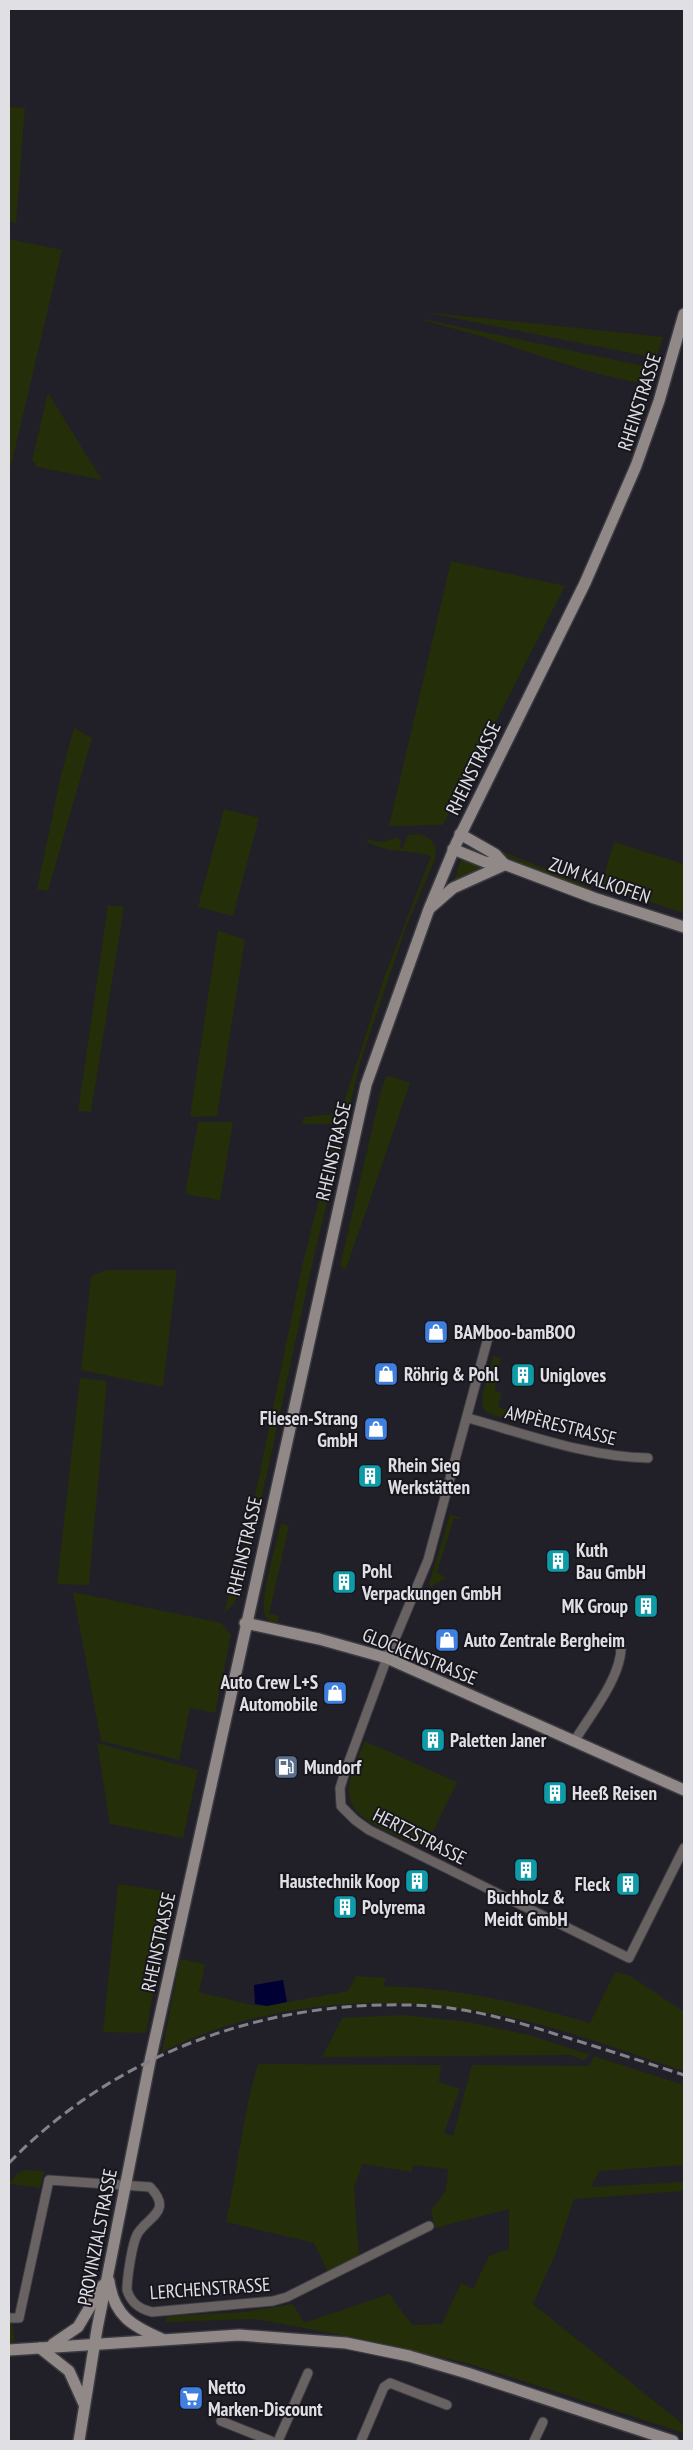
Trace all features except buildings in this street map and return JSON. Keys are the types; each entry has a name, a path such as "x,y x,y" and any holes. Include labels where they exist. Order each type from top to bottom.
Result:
{"main road":[{"name":"RHEINSTRASSE","path":"154,2041 245,1623 366,1085 429,909 460,834 611,526 636,466 659,401 684,314"},
{"name":"ZUM KALKOFEN","path":"460,834 495,854 504,864"},
{"name":"ZUM KALKOFEN","path":"454,849 485,862 504,864 594,898 684,927"},
{"path":"429,909 453,888 504,864"},
{"name":"GLOCKENSTRASSE","path":"245,1623 326,1641 387,1658 684,1790"},
{"name":"PROVINZIALSTRASSE","path":"79,2441 125,2184 154,2041"},
{"path":"109,2274 111,2292 124,2318 140,2329 162,2339"},
{"path":"40,2348 58,2342 78,2327 109,2274"},
{"path":"9,2350 240,2335 320,2340 384,2350 467,2373 673,2441"},
{"path":"40,2348 69,2371 84,2406"}],"street":[{"path":"387,1658 428,1560 468,1418 489,1334"},
{"name":"AMPÈRESTRASSE","path":"468,1418 597,1453 619,1457 648,1458"},
{"path":"575,1740 615,1675 622,1660 621,1646"},
{"name":"HERTZSTRASSE","path":"387,1658 340,1788 340,1806 370,1830 630,1958 684,1848"},
{"path":"9,2318 19,2318 50,2180 125,2184"},
{"name":"LERCHENSTRASSE","path":"125,2184 150,2187 160,2202 156,2216 137,2234 127,2277 127,2290 130,2299 137,2306 152,2312 273,2301 287,2297 429,2226"},
{"path":"278,2441 308,2372"},
{"path":"362,2438 384,2387 390,2383 447,2405"},
{"path":"221,2421 271,2441"},
{"path":"534,2441 543,2422"}],"green space":[{"path":"9,107 25,108 16,223 9,222"},
{"path":"9,239 62,250 9,474"},
{"path":"424,312 663,337 656,358"},
{"path":"422,320 653,368 647,384 628,381 571,366 487,338"},
{"path":"48,393 102,480 37,467 32,460"},
{"path":"451,561 565,586 443,825 389,826"},
{"path":"74,728 92,738 48,891 37,889 61,775"},
{"path":"224,809 259,818 233,916 198,907"},
{"path":"418,834 427,837 433,842 436,849 435,859 406,927 360,1063 312,1265 256,1524 239,1593 234,1604 224,1613 251,1516 302,1266 338,1124 302,1124 304,1117 334,1114 343,1105 385,975 431,856 379,847 364,839 382,842 398,837 401,842 400,848 403,848 408,835"},
{"path":"614,842 684,864 684,913 601,886"},
{"path":"499,850 592,888 592,890 537,871 498,852"},
{"path":"461,860 483,866 483,867 454,881"},
{"path":"108,905 124,907 91,1112 78,1111"},
{"path":"218,930 245,940 217,1116 190,1117"},
{"path":"391,1076 410,1083 346,1269 340,1266 381,1091 386,1077"},
{"path":"198,1122 233,1122 220,1200 185,1194"},
{"path":"107,1270 177,1270 163,1387 81,1370 91,1276"},
{"path":"493,1356 501,1358 498,1373 490,1368"},
{"path":"80,1378 107,1381 89,1585 57,1584"},
{"path":"486,1382 496,1382 495,1390 502,1393 498,1407 509,1410 506,1419 490,1414 483,1408 482,1398"},
{"path":"450,1514 461,1518 460,1520 454,1518 437,1572 446,1578 431,1587 429,1584"},
{"path":"281,1523 289,1526 269,1614 279,1616 278,1623 270,1620 265,1615 264,1597"},
{"path":"73,1592 221,1623 231,1635 215,1713 190,1708 179,1760 101,1741"},
{"path":"365,1741 457,1782 425,1848 377,1826 357,1811 351,1801 349,1790 351,1778"},
{"path":"97,1743 198,1770 183,1838 110,1824"},
{"path":"118,1884 171,1892 146,2033 103,2032"},
{"path":"180,1959 205,1964 199,1992 252,2005 267,2006 348,1991 356,1976 386,1978 383,1986 410,1987 488,1997 590,2023 615,1972 630,1976 684,2012 684,2071 581,2036 518,2019 474,2010 382,2003 291,2010 247,2020 204,2034 162,2052"},
{"path":"403,2015 469,2022 529,2035 591,2055 583,2060 570,2055 322,2057 342,2018"},
{"path":"594,2056 684,2085 684,2165 599,2171 591,2187 684,2182 684,2191 574,2199 556,2253 533,2304 684,2425 684,2433 467,2363 331,2333 255,2319 165,2322 168,2316 245,2312 293,2304 304,2323 389,2294 412,2325 442,2324 461,2283 473,2289 489,2256 509,2249 509,2209 435,2228 431,2211 446,2190 448,2169 413,2165 412,2172 363,2164 354,2187 359,2257 329,2274 314,2243 226,2222 248,2103 258,2064 441,2065 439,2082 460,2089 444,2133 453,2136 472,2065 589,2066"},
{"path":"25,2170 44,2171 40,2188 9,2184 17,2174"},
{"path":"9,2323 12,2323 15,2342 9,2343"}],"shaded area":[{"path":"283,1980 287,2002 267,2006 255,2004 254,1985"}],"railway":[{"path":"9,2163 52,2124 99,2090 149,2061 202,2039 257,2022 314,2011 372,2005 430,2006 462,2010 494,2016 525,2025 684,2075"}],"place":[{"name":"BAMboo-bamBOO","path":"436,1332"},
{"name":"Röhrig & Pohl","path":"386,1374"},
{"name":"Unigloves","path":"523,1375"},
{"name":"Fliesen-Strang GmbH","path":"376,1429"},
{"name":"Rhein Sieg Werkstätten","path":"370,1476"},
{"name":"Kuth Bau GmbH","path":"558,1561"},
{"name":"Pohl Verpackungen GmbH","path":"344,1582"},
{"name":"MK Group","path":"646,1606"},
{"name":"Auto Zentrale Bergheim","path":"447,1640"},
{"name":"Auto Crew L+S Automobile","path":"335,1693"},
{"name":"Paletten Janer","path":"433,1740"},
{"name":"Mundorf","path":"286,1767"},
{"name":"Heeß Reisen","path":"555,1793"},
{"name":"Buchholz & Meidt GmbH","path":"526,1870"},
{"name":"Haustechnik Koop","path":"417,1881"},
{"name":"Fleck","path":"628,1884"},
{"name":"Polyrema","path":"345,1907"},
{"name":"Netto Marken-Discount","path":"191,2398"}]}
